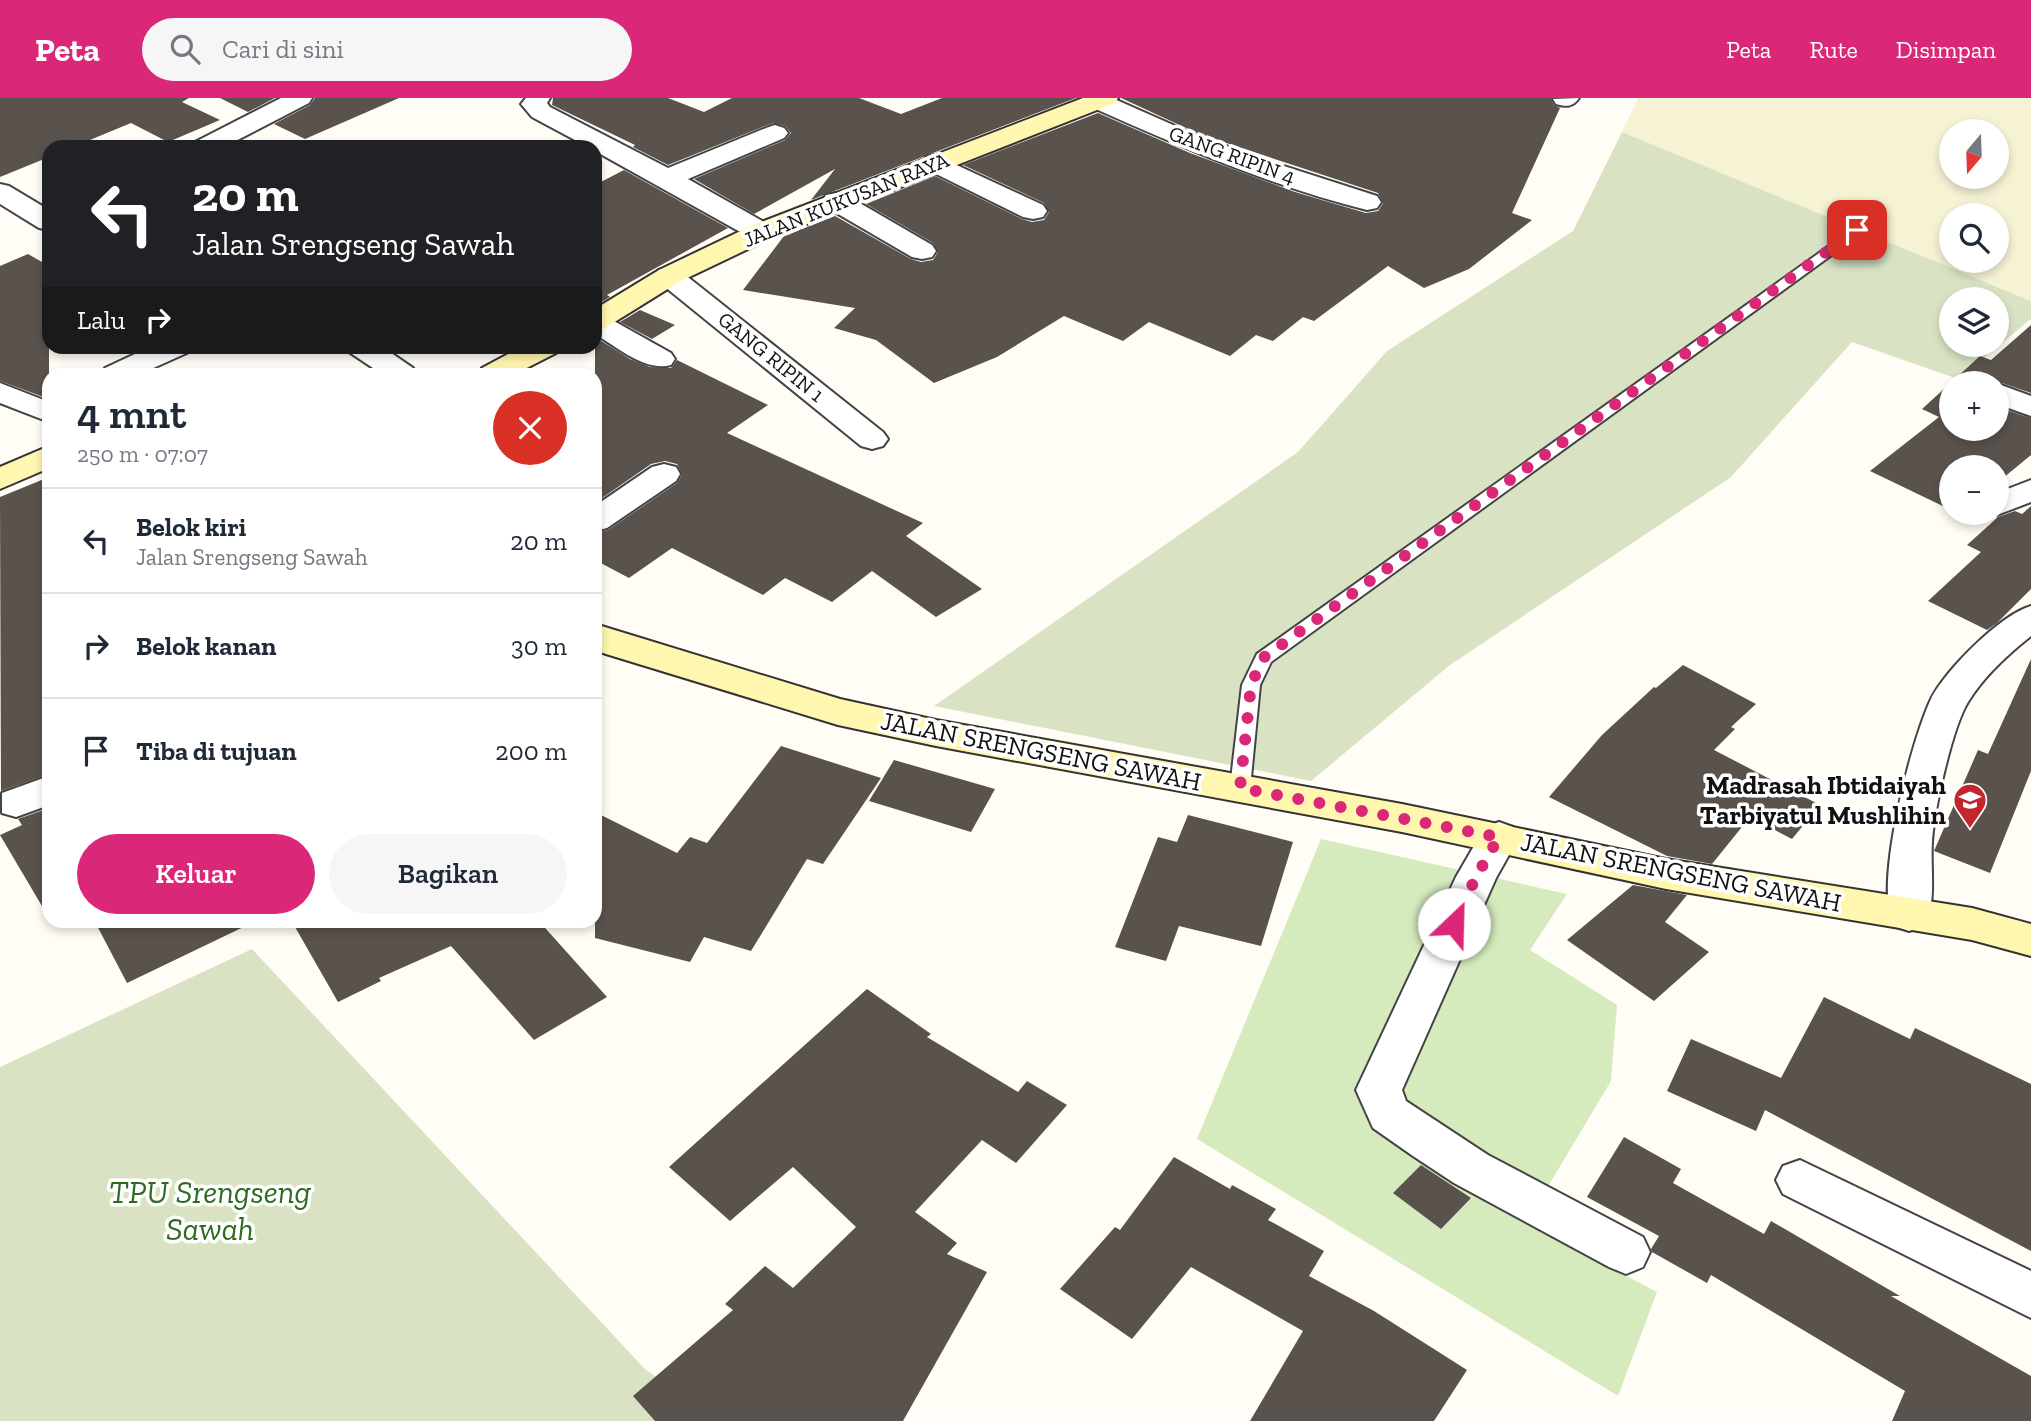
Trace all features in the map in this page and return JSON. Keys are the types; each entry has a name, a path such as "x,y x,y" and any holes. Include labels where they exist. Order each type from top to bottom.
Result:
{"street":[{"path":"218,140 300,98"},
{"path":"538,98 534,104 541,112 594,140"},
{"name":"JALAN KUKUSAN RAYA","path":"602,318 669,276 761,232 1089,101"},
{"name":"GANG RIPIN 4","path":"1089,101 1240,160 1367,202"},
{"path":"667,178 775,133"},
{"path":"602,144 761,232"},
{"path":"935,163 1033,211"},
{"path":"0,192 42,218"},
{"path":"836,201 922,251"},
{"name":"GANG RIPIN 1","path":"669,276 872,439"},
{"path":"602,326 660,359"},
{"path":"129,368 160,354"},
{"path":"372,354 393,368"},
{"path":"505,368 532,354"},
{"path":"0,392 42,408"},
{"path":"2009,397 2031,407"},
{"path":"0,479 42,459"},
{"path":"602,516 664,474"},
{"path":"2009,499 2031,489"},
{"path":"1909,915 1912,839 1929,757 1950,699 1989,651 2031,618"},
{"name":"JALAN SRENGSENG SAWAH","path":"602,639 838,712 936,733 1499,837 1667,874 1972,924 2031,940"},
{"path":"1499,837 1476,877 1379,1090 1390,1114 1429,1142 1471,1169 1626,1252"},
{"path":"1800,1180 2031,1295"}],"lane":[{"path":"1240,788 1251,685 1263,658 1857,230"}],"shaded area":[{"path":"1638,98 2031,98 2031,301 2009,292 2009,287 1997,287 1963,273 2009,273 2009,203 1939,203 1939,263 1622,132"}],"green space":[{"path":"1622,132 1939,263 1939,273 1963,273 1997,287 1939,287 1939,357 1985,357 1968,371 1939,372 1852,342 1731,477 1450,665 1311,781 934,706 1298,452 1387,351 1573,231"},
{"path":"2009,292 2031,301 2031,319 2009,337"},
{"path":"1321,839 1567,894 1530,950 1617,1005 1611,1081 1526,1223 1657,1292 1618,1396 1197,1139"},
{"name":"TPU Srengseng Sawah","path":"252,949 645,1369 717,1421 0,1421 0,1067"}],"building":[{"path":"0,98 189,98 182,102 220,120 173,140 164,140 131,123 90,140 42,140 42,160 0,177"},
{"path":"220,98 275,98 248,112"},
{"path":"315,98 399,98 305,139 274,124 310,105"},
{"path":"553,98 668,98 704,112 732,98 859,98 901,114 942,98 1076,98 811,200 835,169 754,214 694,179 785,140 791,133 785,126 774,123 765,126 668,165 633,147 635,145 552,105"},
{"path":"1121,98 1551,98 1554,105 1560,108 1512,213 1532,220 1469,269 1424,288 1388,266 1314,321 1303,317 1273,341 1256,335 1230,356 1149,322 1123,341 1064,316 997,357 934,383 876,340 834,328 855,308 743,290 784,236 835,216 911,259 921,262 933,260 938,252 933,243 866,204 935,176 1022,219 1032,222 1044,220 1049,212 1044,203 963,165 1098,113 1190,153 1295,192 1366,213 1378,211 1383,203 1378,193 1199,134"},
{"path":"624,170 728,228 607,295 610,297 602,302 602,181"},
{"path":"28,254 42,262 42,354 49,354 49,368 42,368 42,396 0,381 0,266"},
{"path":"640,310 675,325 652,339 620,322"},
{"path":"2031,325 2031,393 2009,385 2009,371 1964,371 1979,357 1991,360 1994,357 2009,357 2009,344"},
{"path":"602,341 630,359 650,367 671,368 677,360 768,405 727,433 923,523 906,536 982,589 936,617 872,571 832,602 785,578 763,595 672,548 629,578 602,564 602,531 677,483 682,475 677,464 665,461 651,464 602,498 602,368 595,368 595,354 602,354"},
{"path":"1939,393 1939,417 1922,409"},
{"path":"2009,411 2031,418 2031,455 2009,473 2009,455 1939,455 1939,504 1870,471 1939,417 1939,441 2009,441"},
{"path":"42,480 42,776 1,791 0,497"},
{"path":"2031,506 2031,589 1997,623 1987,630 1928,601 1981,552 1967,545 1989,525 2009,525 2009,513 2015,511 2022,514"},
{"name":"Madrasah Ibtidaiyah Tarbiyatul Mushlihin","path":"2031,659 2031,771 1990,873 1934,851 1978,750 1988,754"},
{"path":"1683,665 1756,704 1731,727 1735,729 1714,750 1820,805 1792,839 1750,817 1712,864 1667,856 1549,797 1602,735 1654,687"},
{"path":"781,746 881,778 823,864 807,859 751,951 704,937 690,962 595,938 595,928 602,928 602,816 677,853 690,837 707,843"},
{"path":"894,760 995,789 971,832 869,801"},
{"path":"42,810 42,906 0,835 22,825 18,819"},
{"path":"1188,815 1293,842 1261,946 1179,926 1166,961 1115,947 1158,837 1177,842"},
{"path":"1633,885 1687,895 1665,922 1709,952 1654,1001 1567,940"},
{"path":"98,928 241,928 127,983"},
{"path":"296,928 545,928 607,997 534,1040 451,946 379,978 381,981 338,1002"},
{"path":"867,989 931,1034 927,1037 1018,1092 1027,1081 1067,1105 1016,1163 982,1140 915,1212 957,1243 947,1254 987,1272 903,1421 655,1421 633,1396 733,1310 725,1304 765,1266 793,1288 856,1227 793,1167 730,1221 669,1167"},
{"path":"1824,997 1910,1039 1915,1028 2031,1084 2031,1251 1765,1110 1756,1131 1667,1091 1691,1039 1781,1078"},
{"path":"1624,1137 1681,1169 1673,1183 1764,1234 1771,1221 1900,1296 1891,1296 2031,1376 2031,1421 1892,1421 1905,1391 1711,1275 1707,1283 1652,1252 1651,1249 1659,1236 1587,1197"},
{"path":"1174,1157 1230,1189 1232,1185 1276,1209 1268,1220 1324,1251 1309,1276 1374,1311 1467,1370 1434,1421 1250,1421 1303,1331 1191,1267 1132,1339 1060,1289 1115,1227 1120,1230"},
{"path":"1421,1165 1471,1198 1441,1229 1393,1193"}],"place":[{"name":"Madrasah Ibtidaiyah Tarbiyatul Mushlihin","path":"1970,830"}],"route":[{"path":"1454,924 1499,837 1240,788 1251,685 1263,658 1857,230"}]}
